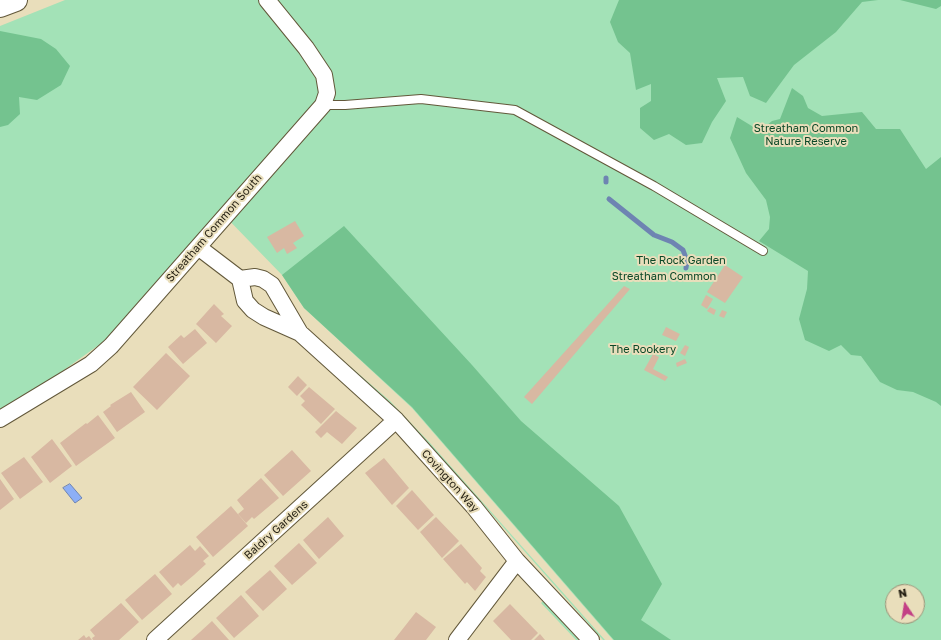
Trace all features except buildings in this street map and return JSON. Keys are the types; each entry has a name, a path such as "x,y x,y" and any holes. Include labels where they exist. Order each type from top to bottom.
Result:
{"main road":[{"path":"0,6 16,0"}],"street":[{"path":"267,0 306,48 324,75 326,93 323,105"},
{"name":"Streatham Common South","path":"0,419 91,364 111,346 323,105"},
{"path":"198,247 240,279"},
{"name":"Covington Way","path":"300,333 264,317 253,310 245,301 240,279 255,278 264,280 272,285 300,333 396,420 474,507 517,561 591,640"},
{"name":"Baldry Gardens","path":"155,640 396,420"},
{"path":"457,640 517,561"}],"lane":[{"path":"323,105 345,105 421,99 515,110 654,186 763,251"}],"green space":[{"name":"Streatham Common","path":"65,0 941,0 941,640 613,640 412,408 304,308 282,275 221,212 103,342 50,380 0,409 0,26"},
{"path":"619,0 878,0 862,2 836,32 794,65 766,103 750,96 743,77 717,78 726,101 712,122 702,143 686,145 669,134 654,140 640,128 640,108 651,101 651,84 636,90 630,53 618,42 610,22"},
{"path":"900,0 941,0 941,6 936,9"},
{"path":"0,31 41,39 56,49 70,66 61,85 37,100 19,97 20,114 8,125 0,127"},
{"name":"Streatham Common Nature Reserve","path":"792,88 803,96 808,108 822,116 862,112 876,129 900,129 926,169 941,157 941,406 936,402 913,392 897,390 880,382 861,356 851,355 841,345 829,351 805,340 799,319 807,289 808,271 759,241 769,229 770,217 766,200 746,173 730,138 737,117 760,131 772,121 780,119"},
{"path":"344,226 472,365 521,421 619,506 662,584 641,620 671,640 614,640 412,407 304,308 282,275"},
{"path":"330,349 390,401 430,443 605,640 603,640 480,501 390,404"},
{"path":"543,601 579,640 576,640 541,603"}],"water":[{"path":"70,484 82,498 75,503 63,488"}],"waterway":[{"path":"609,199 654,235 672,242 683,250 687,261 686,268"}],"park label":[{"name":"The Rock Garden","path":"681,261"},
{"name":"The Rookery","path":"643,350"}]}
